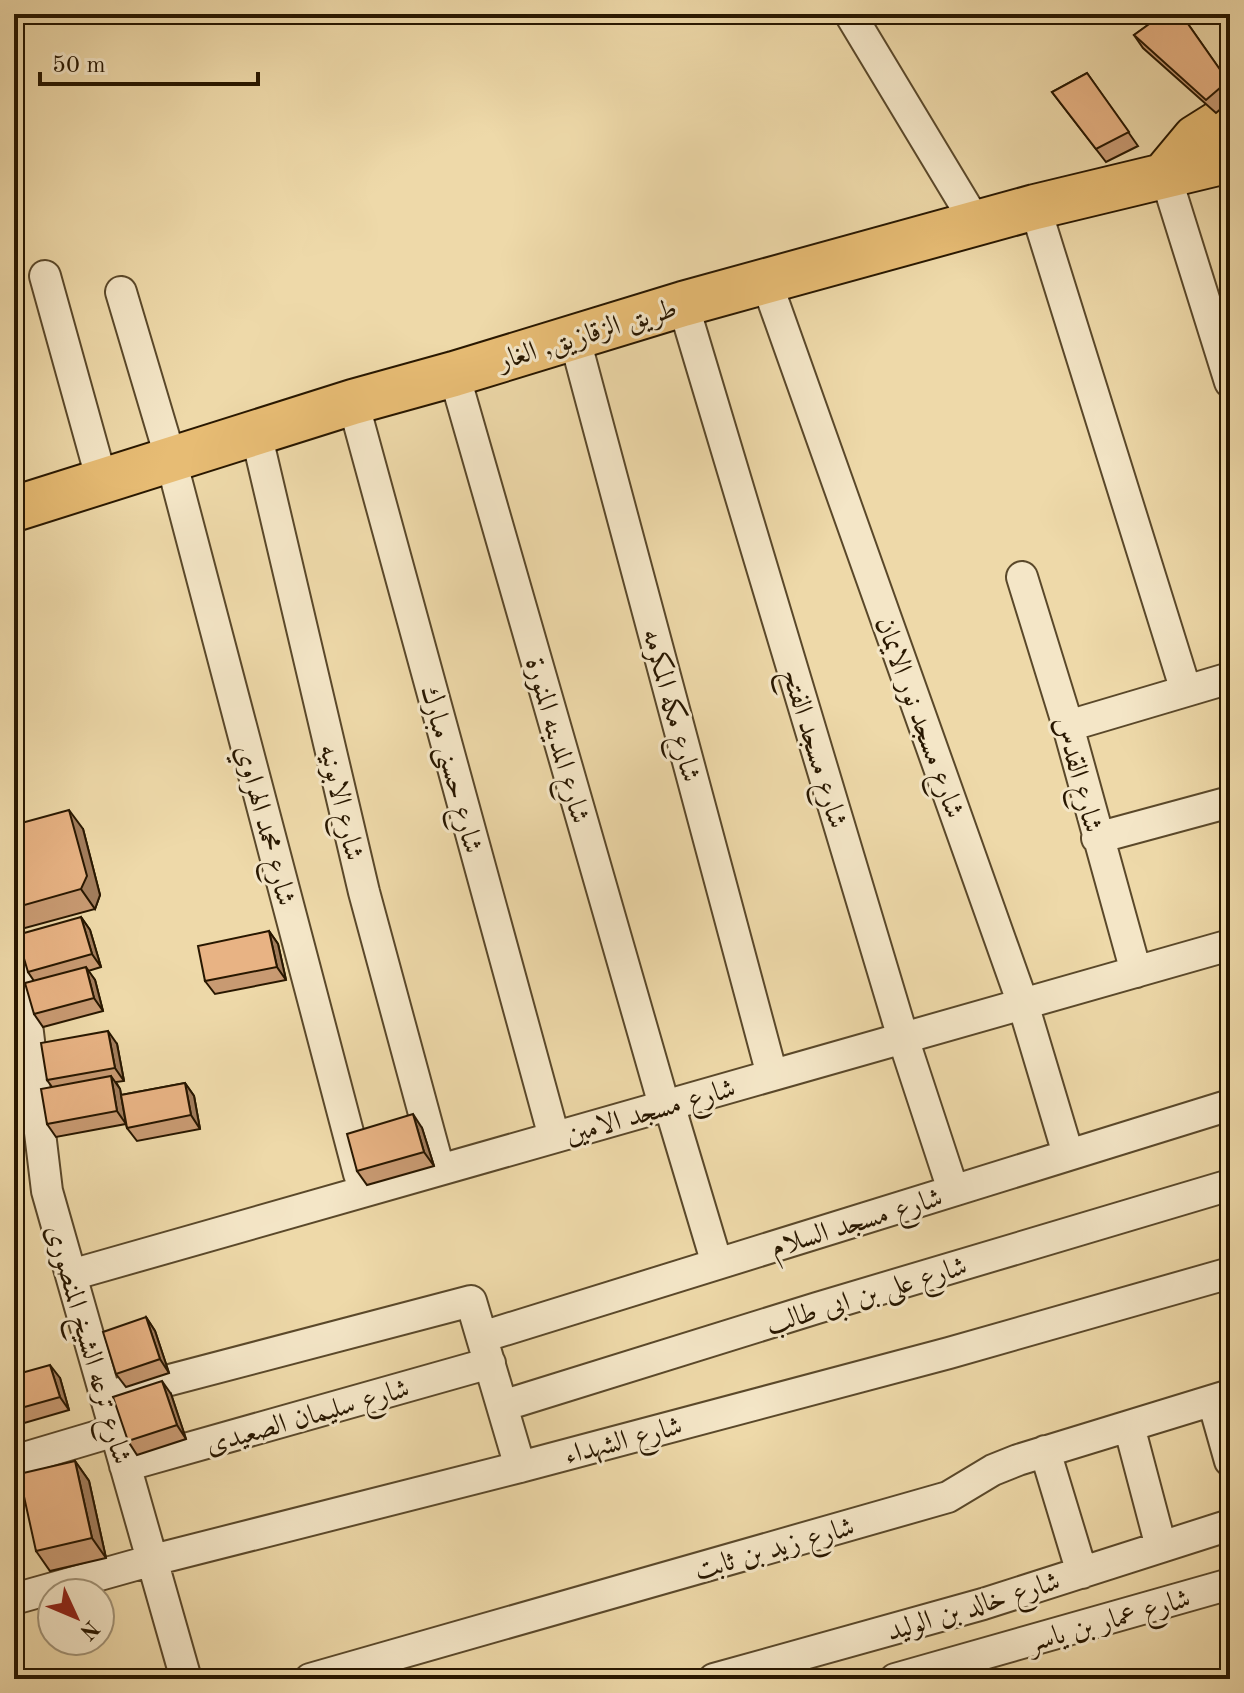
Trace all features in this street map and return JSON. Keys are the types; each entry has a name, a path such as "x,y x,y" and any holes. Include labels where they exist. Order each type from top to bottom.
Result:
{"main road":[{"path":"1165,174 1195,138 1230,116"},
{"name":"طريق الزقازيق, الغار","path":"15,504 102,481 353,402 683,304 1035,207 1230,160"}],"street":[{"path":"850,14 976,223"},
{"path":"1165,174 1230,382"},
{"path":"1035,207 1186,691"},
{"path":"45,276 102,481"},
{"name":"شارع مسجد نور الايمان","path":"766,281 1023,1004 1068,1154"},
{"name":"شارع محمد الهراوي","path":"121,292 171,460 363,1191"},
{"name":"شارع مسجد الفتح","path":"683,304 903,1038 953,1190"},
{"name":"شارع مكه المكرمه","path":"574,336 772,1075"},
{"name":"شارع المدينه المنورة","path":"454,374 666,1105 717,1264"},
{"name":"شارع حسنى مبارك","path":"353,402 554,1137"},
{"name":"شارع الابونيه","path":"256,433 364,892 439,1169"},
{"name":"شارع القدس","path":"1022,577 1068,726 1136,972"},
{"path":"1068,726 1230,678"},
{"path":"1097,838 1230,802"},
{"name":"شارع مسجد الامين","path":"71,1275 1230,945"},
{"name":"شارع ترعه الشيخ المنصورى","path":"14,956 26,1016 47,1191 186,1679"},
{"name":"شارع مسجد السلام","path":"486,1350 717,1264 1230,1105"},
{"name":"شارع على بن ابى طالب","path":"502,1406 1230,1185"},
{"name":"شارع الشهداء","path":"14,1599 949,1353 1230,1273"},
{"path":"105,1397 471,1301 520,1467"},
{"name":"شارع سليمان الصعيدى","path":"125,1466 486,1350"},
{"path":"1222,1398 1230,1461"},
{"name":"شارع زيد بن ثابت","path":"310,1679 948,1497 993,1470 1045,1451 1222,1398"},
{"path":"1129,1426 1161,1547"},
{"path":"14,1461 115,1431"},
{"path":"1045,1451 1082,1573"},
{"name":"شارع خالد بن الوليد","path":"714,1679 983,1604 1230,1525"},
{"name":"شارع عمار بن ياسر","path":"895,1679 1230,1584"}],"building":[{"path":"1163,14 1181,14 1228,81 1206,100 1134,35"},
{"path":"1087,73 1129,132 1096,149 1052,92"},
{"path":"69,810 87,876 81,889 14,908 14,825"},
{"path":"81,917 92,954 28,972 17,935"},
{"path":"269,931 277,967 205,981 198,946"},
{"path":"86,967 94,998 34,1014 25,983"},
{"path":"108,1031 115,1068 47,1080 41,1043"},
{"path":"111,1076 117,1111 47,1124 41,1089"},
{"path":"185,1083 191,1115 127,1128 121,1095"},
{"path":"413,1114 424,1152 357,1171 347,1134"},
{"path":"146,1317 160,1359 116,1374 103,1332"},
{"path":"50,1365 60,1397 14,1410 14,1375"},
{"path":"162,1381 177,1425 128,1441 113,1397"},
{"path":"75,1461 92,1538 36,1551 19,1474"}]}
